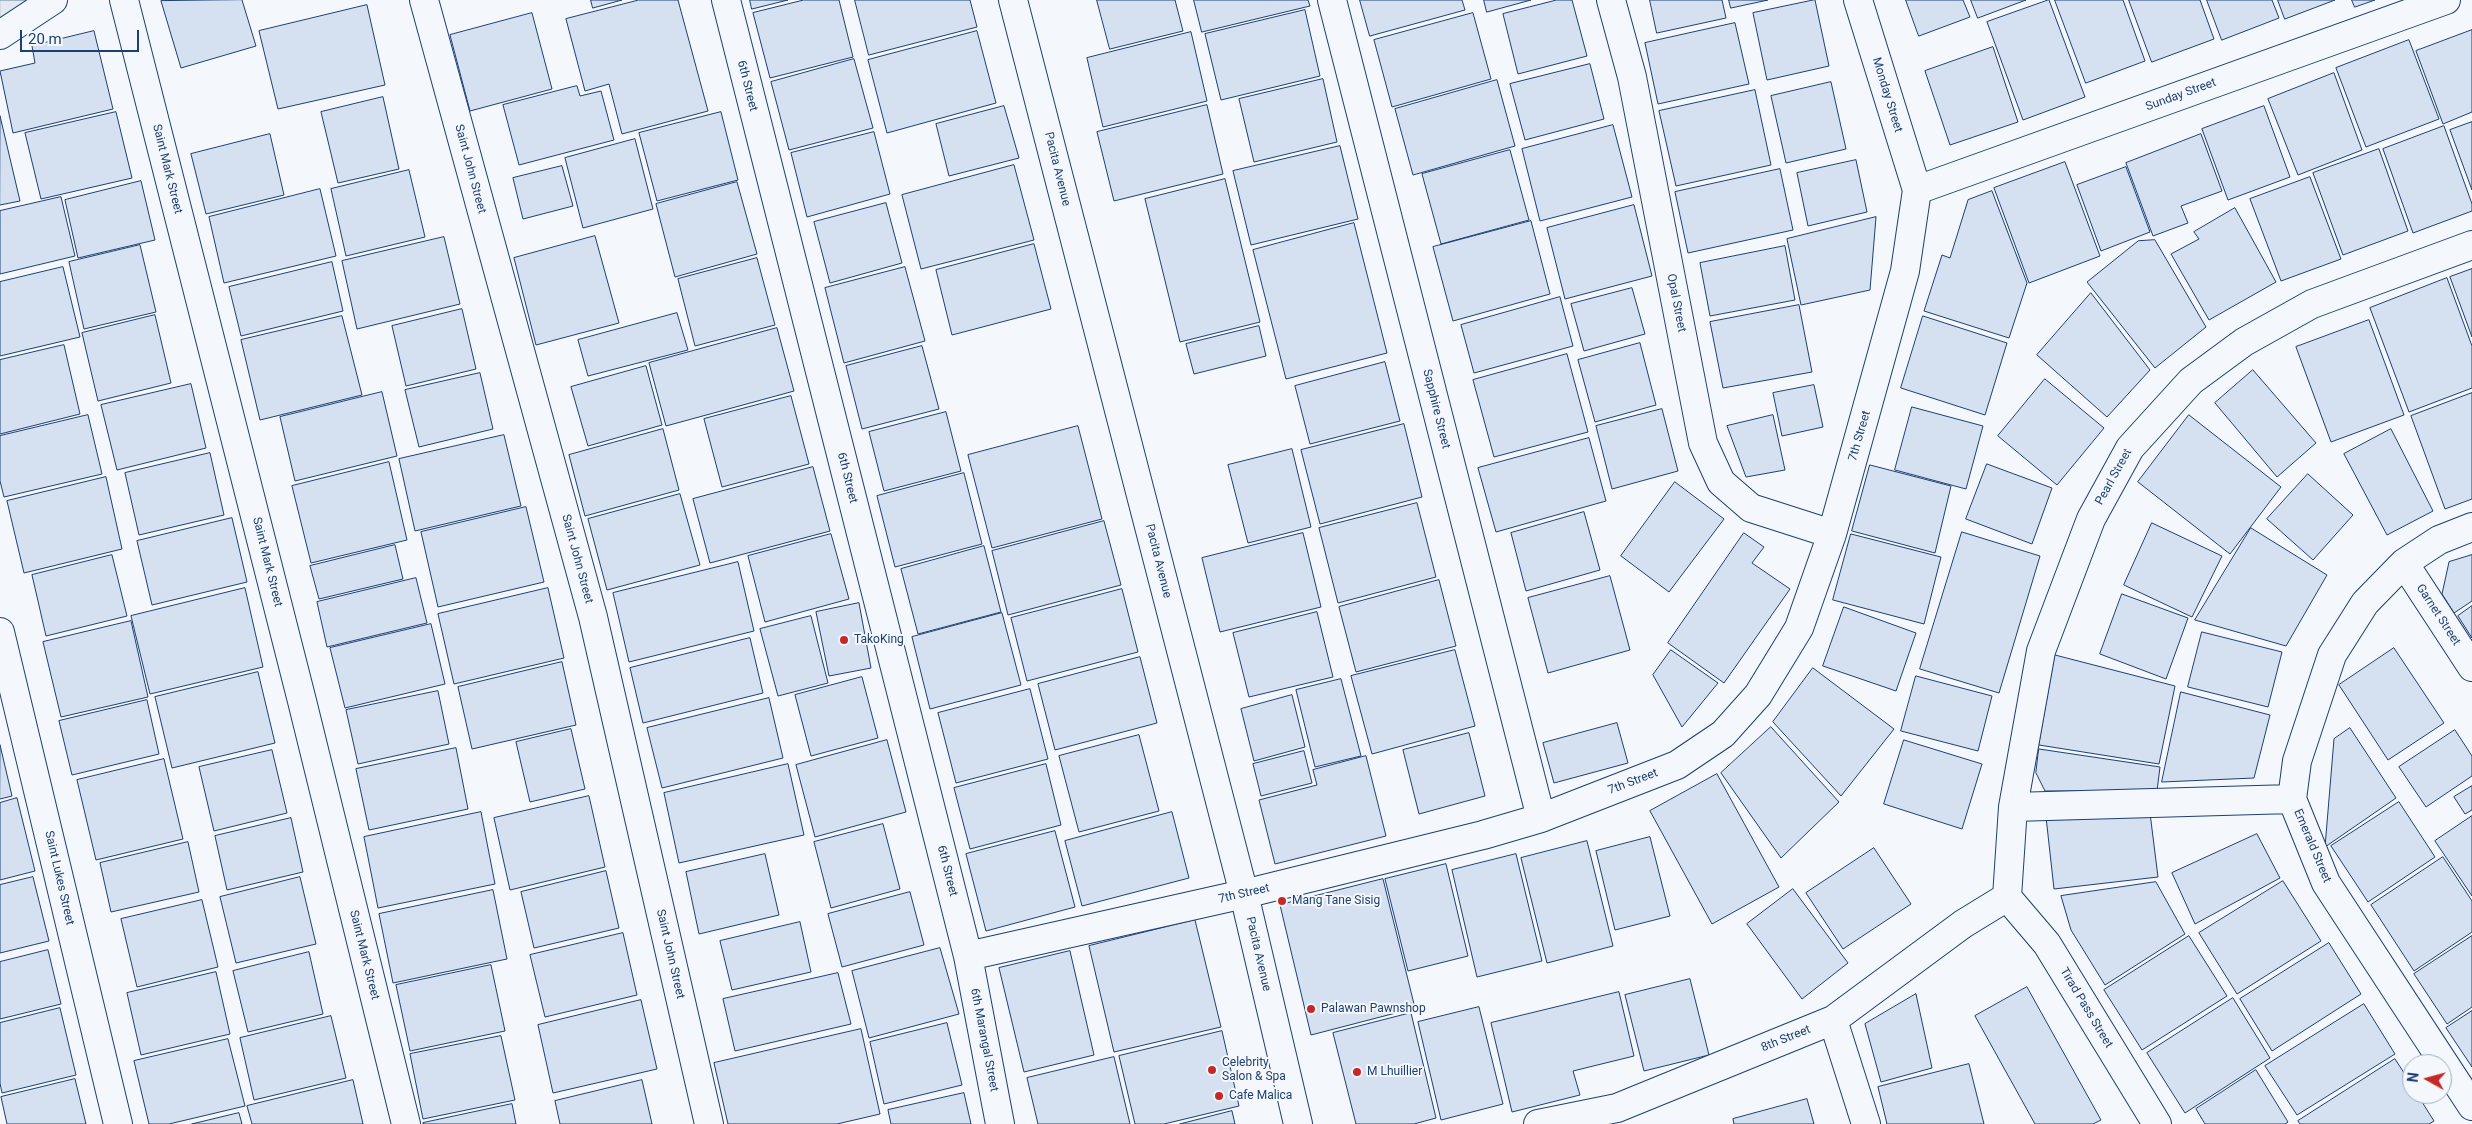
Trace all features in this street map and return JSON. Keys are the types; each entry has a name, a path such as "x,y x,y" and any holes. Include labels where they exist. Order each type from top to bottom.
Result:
{"street":[{"path":"0,35 53,0"},
{"name":"Saint Mark Street","path":"124,0 302,701 406,1124"},
{"name":"Saint John Street","path":"424,0 593,617 708,1124"},
{"name":"6th Street","path":"726,0 968,956"},
{"name":"Pacita Avenue","path":"1013,0 1244,894 1298,1124"},
{"name":"Sapphire Street","path":"1332,0 1541,818"},
{"name":"Opal Street","path":"1611,0 1632,77 1703,443 1721,482 1751,508 1832,534"},
{"name":"Monday Street","path":"1858,0 1917,190"},
{"name":"Sunday Street","path":"1917,190 2446,0"},
{"name":"7th Street","path":"968,956 1244,894 1483,835 1541,818 1677,765 1724,734 1758,695 1799,628 1832,534 1905,271 1917,190"},
{"name":"Pearl Street","path":"2007,897 2013,807 2041,651 2091,519 2130,448 2191,381 2244,342 2312,304 2472,245"},
{"name":"Emerald Street","path":"2472,527 2439,540 2404,562 2365,603 2332,655 2297,761 2292,799 2326,882 2472,1106"},
{"name":"Garnet Street","path":"2404,562 2472,667"},
{"name":"Saint Lukes Street","path":"0,632 118,1124"},
{"path":"2013,807 2292,799"},
{"name":"8th Street","path":"1538,1124 1617,1116 1834,1020 1962,924 2007,897"},
{"name":"Tirad Pass Street","path":"2007,897 2047,944 2157,1124"},
{"name":"6th Marangal Street","path":"968,956 1000,1124"},
{"path":"1834,1020 1866,1124"}],"shaded area":[{"path":"0,0 36,0 0,28"}],"building":[{"path":"242,0 256,46 181,68 161,1"},
{"path":"591,0 622,0 593,8"},
{"path":"639,0 678,0 708,111 622,134 609,84 585,91 566,19"},
{"path":"750,0 788,0 752,9"},
{"path":"804,0 839,0 853,57 770,78 753,13"},
{"path":"855,0 970,0 977,27 869,55"},
{"path":"1097,0 1175,0 1183,31 1110,49"},
{"path":"1194,0 1308,0 1310,6 1202,32"},
{"path":"1360,0 1462,0 1465,10 1370,36"},
{"path":"1484,0 1531,0 1487,12"},
{"path":"1557,0 1572,0 1587,56 1518,74 1503,14"},
{"path":"1650,0 1722,0 1726,18 1657,33"},
{"path":"1729,0 1768,0 1731,8"},
{"path":"1815,0 1829,66 1767,80 1753,13"},
{"path":"1906,0 1963,0 1970,17 1919,36"},
{"path":"1971,0 2026,0 1978,18"},
{"path":"2049,0 2085,97 2023,120 1987,22"},
{"path":"2055,0 2123,0 2145,61 2086,83"},
{"path":"2129,0 2200,0 2214,39 2152,62"},
{"path":"2207,0 2272,0 2279,18 2222,40"},
{"path":"2278,0 2335,0 2285,19"},
{"path":"2352,0 2375,0 2355,7"},
{"path":"367,5 385,85 278,109 259,31"},
{"path":"1305,10 1320,76 1221,100 1205,34"},
{"path":"532,13 552,89 470,111 450,35"},
{"path":"1473,13 1491,79 1392,107 1374,40"},
{"path":"1735,23 1749,84 1658,104 1645,43"},
{"path":"2472,30 2472,112 2443,124 2416,51"},
{"path":"94,31 113,109 13,133 0,71 35,63 32,46"},
{"path":"977,31 996,103 887,133 868,60"},
{"path":"1191,32 1207,101 1103,127 1087,58"},
{"path":"2409,40 2439,119 2366,147 2336,68"},
{"path":"1993,47 2018,122 1950,145 1925,71"},
{"path":"854,59 873,128 789,150 771,82"},
{"path":"1590,64 1604,119 1525,140 1510,84"},
{"path":"2334,73 2362,150 2298,175 2268,99"},
{"path":"1323,79 1337,142 1254,162 1239,99"},
{"path":"1497,80 1515,146 1413,175 1395,109"},
{"path":"1831,82 1846,149 1786,163 1771,96"},
{"path":"577,86 580,96 601,91 614,140 519,165 503,105"},
{"path":"1755,90 1771,165 1676,186 1659,111"},
{"path":"383,97 399,169 338,183 321,112"},
{"path":"1207,105 1223,174 1114,201 1097,132"},
{"path":"1004,106 1019,158 949,176 936,124"},
{"path":"2264,106 2290,177 2228,200 2202,129"},
{"path":"116,112 132,178 41,199 25,133"},
{"path":"721,112 738,180 657,201 639,133"},
{"path":"0,116 20,201 0,205"},
{"path":"2472,122 2472,190 2450,130"},
{"path":"1613,125 1632,197 1540,221 1522,149"},
{"path":"2444,126 2472,204 2472,211 2413,233 2383,149"},
{"path":"874,132 890,194 807,217 791,153"},
{"path":"270,134 284,195 206,214 191,154"},
{"path":"2201,134 2222,191 2181,206 2188,223 2153,236 2126,163"},
{"path":"635,139 653,209 583,228 565,158"},
{"path":"1340,146 1358,219 1251,245 1233,171"},
{"path":"2379,149 2408,231 2343,255 2313,173"},
{"path":"1510,150 1529,220 1441,244 1422,174"},
{"path":"1856,160 1867,212 1808,226 1797,173"},
{"path":"2065,162 2100,256 2029,283 1994,188"},
{"path":"1014,165 1034,240 921,269 902,195"},
{"path":"562,166 573,206 523,219 513,178"},
{"path":"2126,167 2150,232 2101,251 2077,185"},
{"path":"1780,169 1793,230 1688,253 1675,192"},
{"path":"409,170 425,237 346,256 331,189"},
{"path":"2310,177 2341,259 2281,281 2250,199"},
{"path":"1225,179 1260,322 1180,342 1145,199"},
{"path":"141,181 155,240 78,258 65,200"},
{"path":"737,182 757,254 675,277 656,204"},
{"path":"320,189 336,256 224,283 209,217"},
{"path":"1992,191 2027,283 2009,338 1924,311 1942,255 1950,258 1968,200"},
{"path":"61,197 75,256 0,274 0,211"},
{"path":"886,203 902,263 830,283 814,222"},
{"path":"1634,205 1652,276 1565,299 1547,228"},
{"path":"2235,208 2276,282 2209,320 2171,254 2199,239 2194,232"},
{"path":"1876,217 1870,290 1801,305 1787,239"},
{"path":"1531,221 1550,294 1453,321 1433,247"},
{"path":"1354,223 1387,353 1286,379 1253,250"},
{"path":"595,236 619,323 536,345 514,258"},
{"path":"444,237 460,304 357,329 342,261"},
{"path":"2155,240 2206,327 2155,368 2087,282 2138,241"},
{"path":"1034,244 1051,309 952,335 936,270"},
{"path":"140,245 156,312 84,329 69,262"},
{"path":"1785,246 1795,300 1710,316 1700,263"},
{"path":"757,258 775,325 695,346 678,279"},
{"path":"332,262 343,311 241,336 229,287"},
{"path":"63,267 80,337 0,356 0,282"},
{"path":"905,267 925,341 844,363 825,288"},
{"path":"2472,269 2472,337 2450,277"},
{"path":"2447,278 2472,346 2472,388 2409,412 2370,308"},
{"path":"1632,288 1645,334 1584,351 1571,304"},
{"path":"2091,293 2150,370 2107,417 2037,355"},
{"path":"1560,297 1573,346 1474,373 1461,325"},
{"path":"1799,305 1812,372 1723,388 1710,322"},
{"path":"462,309 476,369 406,386 392,326"},
{"path":"677,313 688,350 588,376 578,340"},
{"path":"155,315 171,383 98,401 82,333"},
{"path":"342,316 362,395 260,420 241,340"},
{"path":"1923,316 2007,343 1985,415 1901,388"},
{"path":"2369,320 2404,415 2331,442 2296,347"},
{"path":"1259,326 1266,356 1194,374 1186,344"},
{"path":"777,328 794,391 666,426 649,363"},
{"path":"1640,343 1656,405 1595,422 1578,360"},
{"path":"64,345 80,414 0,434 0,360"},
{"path":"922,346 939,409 862,429 846,366"},
{"path":"1567,354 1588,432 1494,457 1473,380"},
{"path":"1385,362 1400,421 1310,444 1295,386"},
{"path":"646,366 662,425 588,446 571,387"},
{"path":"2253,370 2316,443 2277,477 2215,403"},
{"path":"480,373 493,429 419,447 405,390"},
{"path":"2045,379 2104,428 2057,485 1998,436"},
{"path":"191,384 206,448 117,470 101,405"},
{"path":"1814,385 1823,427 1782,436 1773,393"},
{"path":"382,392 397,456 295,481 280,417"},
{"path":"2472,393 2472,499 2445,509 2411,416"},
{"path":"791,396 809,464 722,487 704,419"},
{"path":"1912,407 1983,426 1966,489 1895,470"},
{"path":"1662,409 1678,471 1612,489 1596,426"},
{"path":"946,412 961,471 884,491 869,432"},
{"path":"88,415 102,474 4,497 0,481 0,436"},
{"path":"1773,415 1785,470 1746,477 1727,426"},
{"path":"2189,415 2281,487 2230,554 2138,482"},
{"path":"1404,424 1422,497 1320,524 1301,450"},
{"path":"1078,426 1102,519 992,548 968,455"},
{"path":"663,429 679,490 585,516 569,455"},
{"path":"2391,429 2433,511 2387,535 2344,454"},
{"path":"504,435 521,506 415,531 399,459"},
{"path":"1589,438 1606,501 1496,532 1478,468"},
{"path":"1292,449 1311,527 1248,543 1228,465"},
{"path":"210,453 224,515 139,535 125,473"},
{"path":"389,462 407,540 311,563 292,486"},
{"path":"1987,464 2052,488 2032,544 1966,519"},
{"path":"1870,465 1951,486 1935,553 1852,531"},
{"path":"813,467 830,531 710,563 693,499"},
{"path":"964,473 982,544 895,567 877,496"},
{"path":"2308,474 2353,515 2313,560 2267,519"},
{"path":"106,477 122,549 24,573 7,501"},
{"path":"1675,482 1724,519 1669,592 1621,556"},
{"path":"680,494 700,565 607,590 588,519"},
{"path":"1417,503 1436,577 1338,603 1319,528"},
{"path":"526,507 544,582 438,607 421,532"},
{"path":"1584,512 1600,570 1526,591 1511,533"},
{"path":"232,518 247,582 152,605 137,541"},
{"path":"1104,521 1121,585 1008,615 992,551"},
{"path":"2152,523 2222,556 2192,617 2124,585"},
{"path":"2251,528 2327,575 2286,646 2195,620"},
{"path":"1962,532 2040,556 1999,693 1920,669"},
{"path":"1303,533 1321,607 1220,632 1202,558"},
{"path":"1744,533 1764,547 1752,563 1790,589 1724,683 1668,643"},
{"path":"831,534 849,599 765,622 748,556"},
{"path":"1851,534 1941,557 1924,624 1833,600"},
{"path":"395,545 403,579 319,599 310,566"},
{"path":"984,546 1001,612 918,634 901,569"},
{"path":"112,555 127,616 46,636 32,575"},
{"path":"2472,555 2472,601 2454,613 2442,594 2449,562"},
{"path":"738,562 754,631 629,662 613,593"},
{"path":"1610,576 1630,650 1548,673 1528,598"},
{"path":"416,578 427,623 327,647 317,602"},
{"path":"1439,580 1456,646 1356,672 1339,607"},
{"path":"245,588 263,667 150,694 131,616"},
{"path":"548,588 564,658 454,684 438,614"},
{"path":"1122,589 1138,652 1027,681 1011,618"},
{"path":"2122,594 2188,618 2166,679 2100,654"},
{"name":"TakoKing","path":"859,603 871,668 829,676 816,612"},
{"path":"2472,606 2472,638 2458,616"},
{"path":"1844,607 1916,633 1896,691 1823,666"},
{"path":"1317,612 1333,677 1249,697 1233,633"},
{"path":"1002,613 1021,685 930,709 912,637"},
{"path":"811,616 828,683 778,696 760,629"},
{"path":"131,621 148,697 61,717 43,642"},
{"path":"431,624 445,684 345,708 330,648"},
{"path":"2202,632 2282,652 2268,707 2188,687"},
{"path":"750,638 763,693 643,723 630,668"},
{"path":"2394,648 2444,723 2388,760 2339,685"},
{"path":"1455,650 1475,726 1372,754 1351,676"},
{"path":"1671,650 1718,683 1682,727 1653,675"},
{"path":"2055,655 2175,686 2159,764 2039,745"},
{"path":"1140,657 1157,723 1055,750 1038,684"},
{"path":"562,662 576,725 472,749 458,687"},
{"path":"1813,668 1894,729 1841,796 1773,722"},
{"path":"258,672 275,743 172,768 155,697"},
{"path":"1916,676 1992,696 1978,751 1901,731"},
{"path":"862,677 878,738 811,756 795,695"},
{"path":"1341,679 1361,756 1315,767 1296,690"},
{"path":"1030,689 1048,759 956,783 938,713"},
{"path":"438,691 449,744 358,764 346,710"},
{"path":"2181,692 2270,715 2254,778 2162,782"},
{"path":"1292,695 1305,747 1254,761 1241,709"},
{"path":"769,698 783,758 662,788 647,728"},
{"path":"147,700 159,754 72,775 59,721"},
{"path":"1617,723 1628,763 1554,783 1543,743"},
{"path":"1771,727 1839,802 1781,858 1721,773"},
{"path":"2350,728 2396,798 2325,847 2334,739"},
{"path":"571,729 585,789 530,802 516,742"},
{"path":"2455,730 2472,756 2472,776 2426,807 2399,767"},
{"path":"1469,733 1485,796 1419,814 1403,750"},
{"path":"1139,735 1159,811 1079,832 1059,756"},
{"path":"887,740 906,812 815,837 796,765"},
{"path":"1904,740 1982,764 1962,829 1884,804"},
{"path":"0,745 12,796 0,799"},
{"path":"456,748 468,809 369,830 356,769"},
{"path":"2039,749 2160,767 2157,791 2045,791 2036,773"},
{"path":"272,750 287,813 214,831 199,767"},
{"path":"1304,751 1312,783 1261,796 1253,764"},
{"path":"1366,756 1386,836 1275,864 1259,800 1317,785 1313,770"},
{"path":"164,759 183,839 96,860 77,780"},
{"path":"788,764 804,835 679,863 664,793"},
{"path":"1046,764 1061,825 970,849 954,788"},
{"path":"1717,774 1779,887 1712,924 1650,811"},
{"path":"2472,786 2472,810 2465,814 2454,797"},
{"path":"589,796 605,867 510,890 494,818"},
{"path":"17,798 35,871 0,880 0,803"},
{"path":"2399,802 2435,857 2368,902 2331,846"},
{"path":"2149,805 2158,877 2054,889 2046,817"},
{"path":"481,812 495,884 378,908 364,837"},
{"path":"1172,812 1189,878 1082,906 1065,841"},
{"path":"2472,816 2472,896 2435,841"},
{"path":"291,818 303,872 227,890 215,836"},
{"path":"883,824 900,889 831,908 814,842"},
{"path":"1055,831 1075,907 986,931 966,854"},
{"path":"2257,834 2280,878 2195,924 2172,873"},
{"path":"1650,837 1670,916 1615,930 1596,851"},
{"path":"1587,841 1613,946 1547,963 1521,858"},
{"path":"188,842 199,892 111,912 100,863"},
{"path":"1874,848 1911,904 1843,949 1806,893"},
{"path":"765,854 779,915 699,934 686,872"},
{"path":"1516,854 1542,961 1477,977 1452,870"},
{"path":"2443,857 2472,901 2472,932 2414,971 2371,905"},
{"path":"1446,864 1468,956 1408,971 1385,879"},
{"path":"606,871 619,928 534,948 521,892"},
{"path":"33,877 49,941 0,953 0,885"},
{"path":"300,877 316,944 236,963 220,897"},
{"path":"1383,879 1415,1008 1311,1035 1280,905"},
{"path":"2283,881 2321,941 2237,994 2199,933"},
{"path":"2156,882 2185,934 2105,985 2071,930 2061,896"},
{"path":"1793,889 1848,963 1802,999 1747,924"},
{"path":"493,890 507,959 393,983 379,914"},
{"path":"910,892 924,945 842,967 828,914"},
{"path":"202,900 218,967 137,987 121,919"},
{"path":"1195,920 1221,1027 1114,1052 1089,946"},
{"path":"800,922 811,972 732,990 720,941"},
{"path":"623,933 637,995 545,1017 530,955"},
{"path":"2189,936 2227,996 2142,1050 2104,990"},
{"path":"2472,936 2472,1007 2447,1024 2414,974"},
{"path":"2329,943 2361,994 2272,1051 2240,999"},
{"path":"940,948 959,1014 869,1038 852,971"},
{"path":"48,950 61,1004 0,1019 0,962"},
{"path":"1070,951 1094,1055 1024,1072 999,968"},
{"path":"309,952 323,1014 248,1032 233,971"},
{"path":"491,965 505,1031 410,1051 396,985"},
{"path":"216,972 230,1034 141,1055 127,993"},
{"path":"838,973 851,1024 735,1051 723,999"},
{"path":"1690,979 1709,1055 1644,1071 1625,995"},
{"path":"2027,987 2101,1120 2093,1124 2035,1124 1975,1016"},
{"path":"1619,992 1634,1056 1573,1071 1580,1095 1512,1112 1491,1023"},
{"path":"1916,994 1932,1068 1881,1082 1865,1024"},
{"path":"2233,998 2270,1058 2185,1113 2147,1053"},
{"path":"641,1000 657,1069 553,1093 538,1025"},
{"path":"2364,1004 2395,1054 2297,1115 2265,1066"},
{"path":"1479,1007 1503,1104 1441,1120 1418,1022"},
{"path":"60,1008 76,1075 2,1093 0,1083 0,1023"},
{"path":"2472,1011 2472,1067 2446,1028"},
{"path":"1411,1013 1436,1118 1414,1124 1356,1124 1333,1033"},
{"path":"331,1016 346,1078 254,1100 240,1038"},
{"path":"947,1023 962,1085 884,1104 870,1042"},
{"path":"861,1029 880,1114 837,1124 728,1124 714,1063"},
{"path":"1222,1031 1239,1106 1164,1124 1135,1124 1119,1056"},
{"path":"501,1036 515,1100 423,1119 410,1054"},
{"path":"228,1039 245,1106 169,1124 149,1124 134,1061"},
{"path":"1114,1057 1130,1124 1038,1124 1027,1078"},
{"path":"2395,1059 2402,1070 2402,1104 2423,1104 2434,1121 2429,1124 2300,1124 2298,1121"},
{"path":"1969,1064 1984,1124 1887,1124 1878,1087"},
{"path":"2256,1070 2288,1122 2285,1124 2205,1124 2196,1109"},
{"path":"75,1079 86,1124 7,1124 1,1097"},
{"path":"353,1080 363,1124 252,1124 247,1106"},
{"path":"642,1080 652,1124 560,1124 555,1101"},
{"path":"964,1093 971,1124 891,1124 888,1110"},
{"path":"1807,1099 1814,1124 1734,1124 1733,1119"},
{"path":"512,1104 516,1124 423,1124 423,1123"},
{"path":"1232,1111 1235,1124 1180,1124"},
{"path":"239,1113 242,1124 192,1124"}],"place":[{"name":"TakoKing","path":"844,640"},
{"name":"Mang Tane Sisig","path":"1282,901"},
{"name":"Palawan Pawnshop","path":"1311,1009"},
{"name":"Celebrity Salon & Spa","path":"1212,1070"},
{"name":"M Lhuillier","path":"1357,1072"},
{"name":"Cafe Malica","path":"1219,1096"}]}
